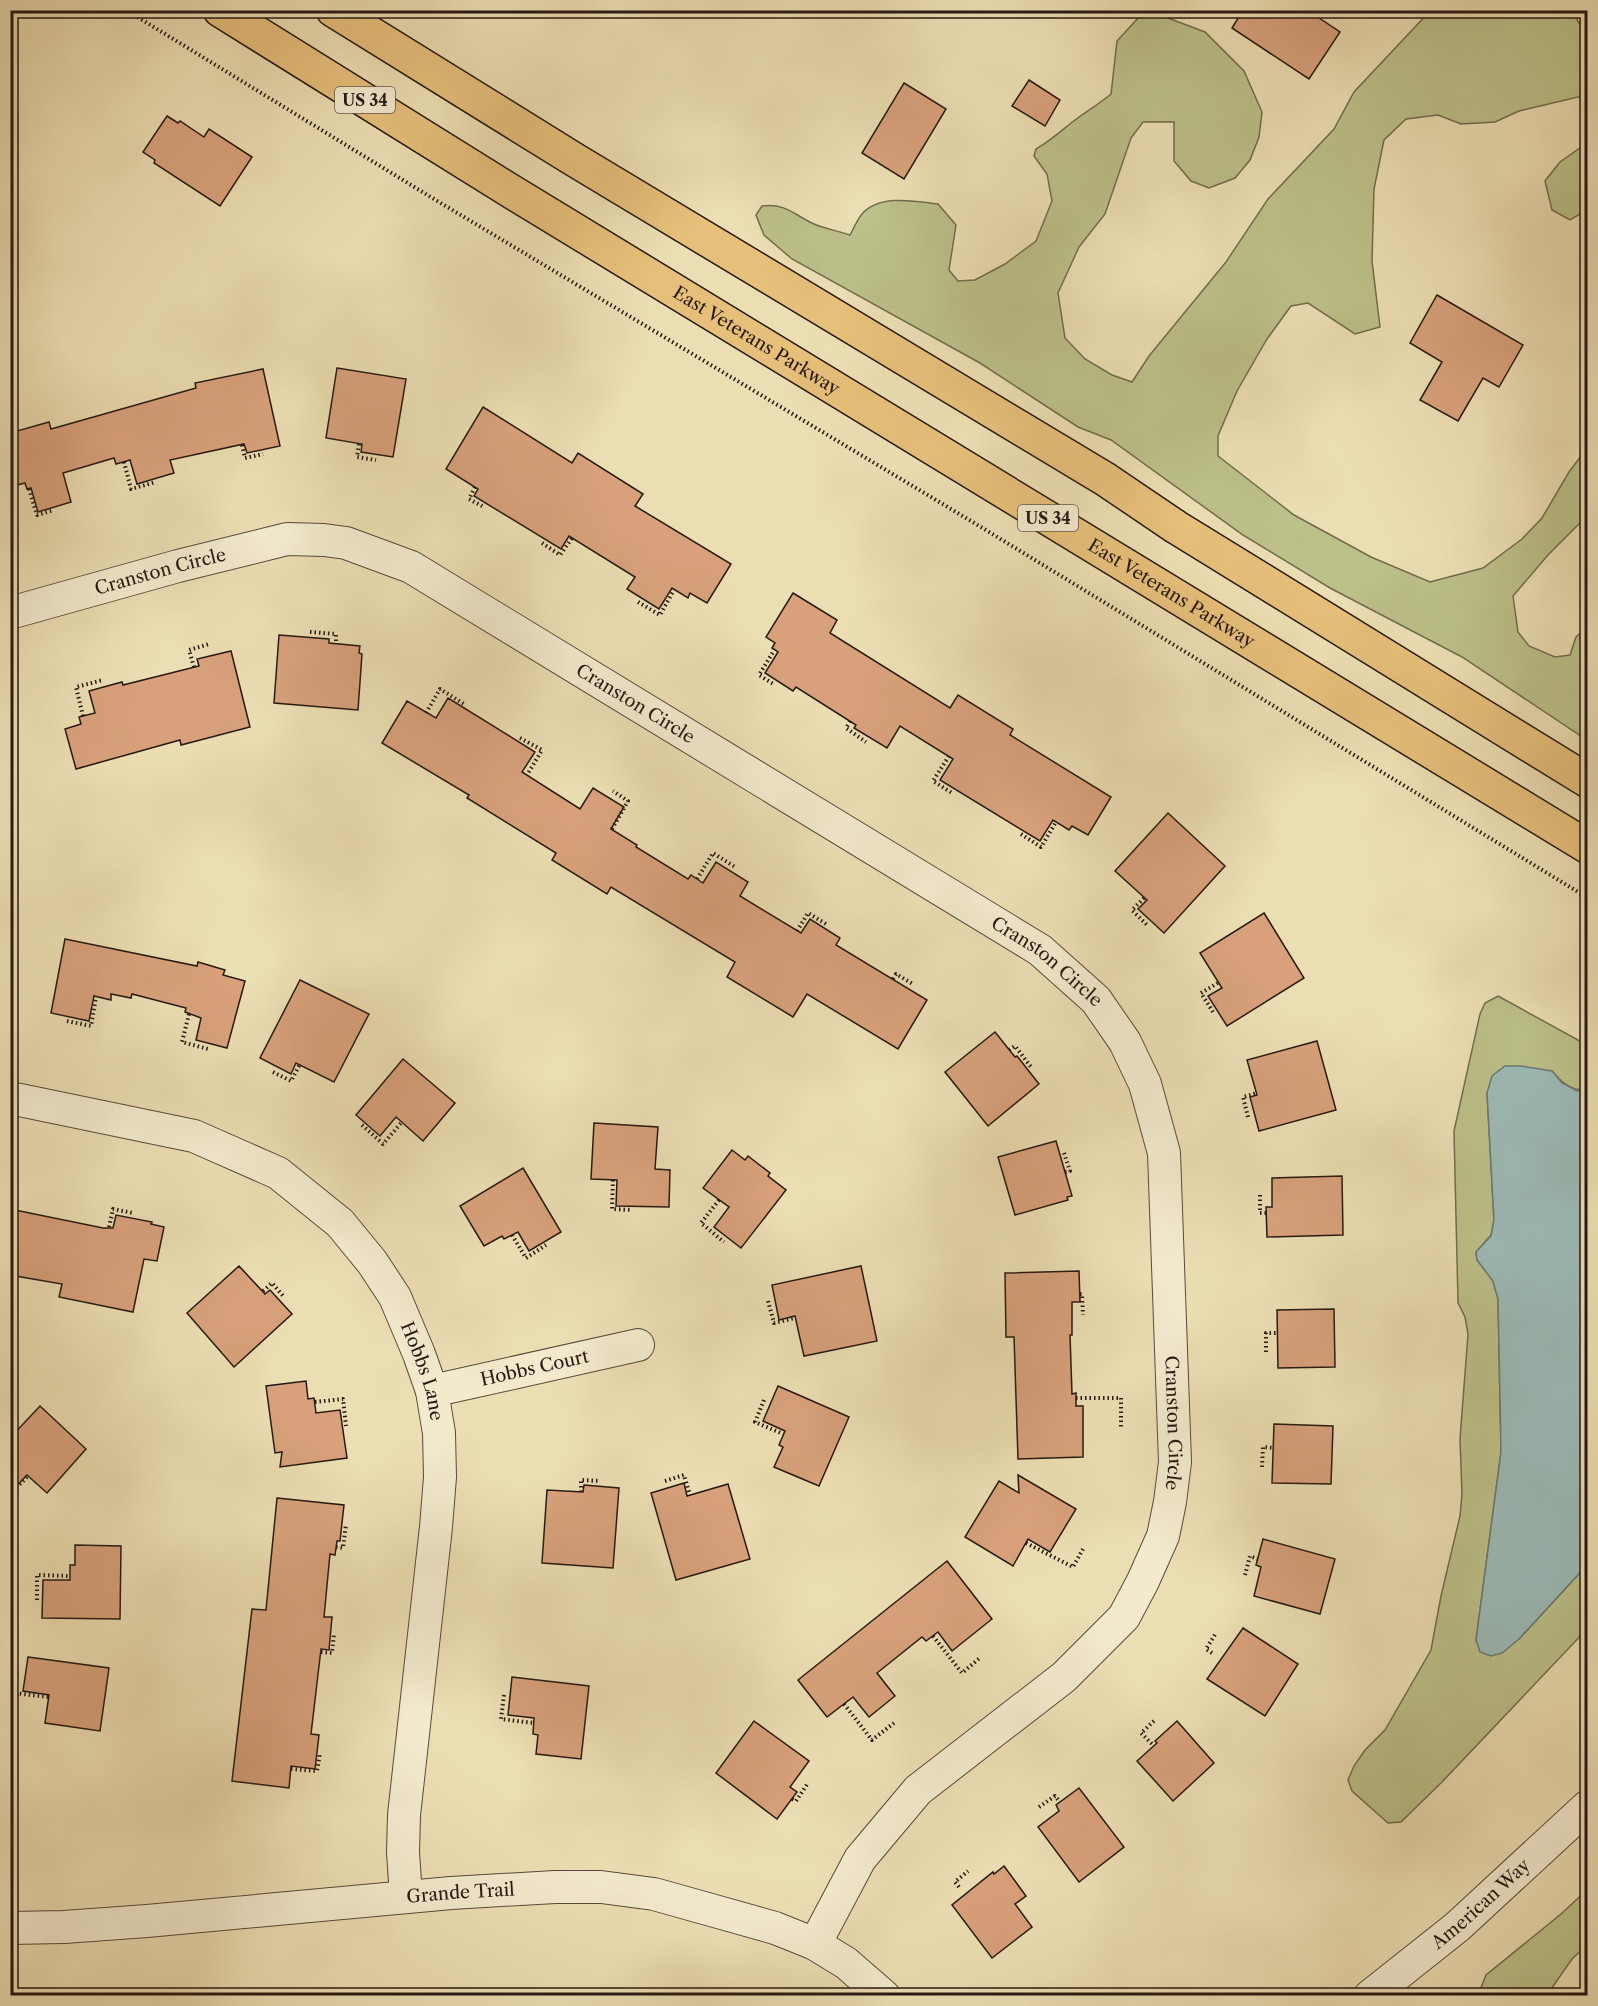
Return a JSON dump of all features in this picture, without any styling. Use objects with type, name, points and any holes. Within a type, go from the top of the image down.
[{"type":"main road","name":"East Veterans Parkway","points":[[220,10],[1587,847]]},
{"type":"main road","points":[[333,10],[575,160],[1105,479],[1176,527],[1587,781]]},
{"type":"street","name":"Cranston Circle","points":[[10,613],[178,566],[287,539],[346,543],[411,567],[1040,950],[1096,1000],[1125,1042],[1145,1084],[1164,1153],[1175,1462],[1163,1536],[1124,1617],[1065,1677],[918,1790],[860,1859],[815,1944]]},
{"type":"street","name":"Hobbs Lane","points":[[10,1098],[194,1136],[278,1173],[340,1222],[372,1262],[395,1297],[420,1354],[432,1391],[439,1433],[440,1477],[404,1815],[403,1852],[406,1897]]},
{"type":"street","name":"Hobbs Court","points":[[432,1391],[638,1345]]},
{"type":"street","name":"American Way","points":[[1370,1995],[1457,1927],[1587,1806]]},
{"type":"street","name":"Grande Trail","points":[[10,1928],[147,1921],[406,1897],[555,1887],[601,1887],[654,1894],[775,1928],[815,1944],[846,1963],[884,1995]]},
{"type":"path","points":[[126,10],[429,196],[966,518],[1587,898]]},
{"type":"path","points":[[359,444],[357,457],[376,460]]},
{"type":"path","points":[[242,445],[245,458],[262,454]]},
{"type":"path","points":[[124,462],[131,489],[156,482]]},
{"type":"path","points":[[475,487],[469,499],[484,507]]},
{"type":"path","points":[[29,489],[37,515],[54,510]]},
{"type":"path","points":[[542,543],[560,555],[572,538]]},
{"type":"path","points":[[638,602],[660,615],[674,590]]},
{"type":"path","points":[[310,632],[336,634],[336,644]]},
{"type":"path","points":[[194,667],[189,650],[209,644]]},
{"type":"path","points":[[775,650],[759,675],[775,685]]},
{"type":"path","points":[[83,716],[76,687],[103,681]]},
{"type":"path","points":[[426,713],[440,689],[464,704]]},
{"type":"path","points":[[850,722],[846,728],[866,742]]},
{"type":"path","points":[[520,738],[542,750],[527,775]]},
{"type":"path","points":[[949,756],[933,781],[952,793]]},
{"type":"path","points":[[612,830],[628,801],[613,792]]},
{"type":"path","points":[[1021,834],[1041,847],[1056,822]]},
{"type":"path","points":[[697,879],[713,853],[735,867]]},
{"type":"path","points":[[1144,898],[1132,910],[1146,925]]},
{"type":"path","points":[[797,931],[808,913],[826,924]]},
{"type":"path","points":[[893,979],[896,974],[913,984]]},
{"type":"path","points":[[1213,1012],[1201,993],[1218,982]]},
{"type":"path","points":[[67,1021],[91,1026],[96,997]]},
{"type":"path","points":[[189,1014],[182,1042],[208,1049]]},
{"type":"path","points":[[1009,1050],[1015,1046],[1031,1067]]},
{"type":"path","points":[[273,1072],[291,1081],[300,1064]]},
{"type":"path","points":[[1248,1117],[1243,1096],[1257,1093]]},
{"type":"path","points":[[362,1125],[383,1144],[402,1122]]},
{"type":"path","points":[[1064,1153],[1070,1171],[1065,1172]]},
{"type":"path","points":[[613,1180],[612,1209],[633,1210]]},
{"type":"path","points":[[1260,1195],[1260,1212],[1266,1213]]},
{"type":"path","points":[[719,1200],[701,1223],[724,1242]]},
{"type":"path","points":[[109,1227],[112,1209],[133,1213]]},
{"type":"path","points":[[512,1235],[526,1258],[546,1245]]},
{"type":"path","points":[[262,1291],[272,1283],[284,1297]]},
{"type":"path","points":[[1080,1294],[1082,1294],[1083,1315]]},
{"type":"path","points":[[768,1301],[774,1323],[795,1318]]},
{"type":"path","points":[[1266,1352],[1266,1333],[1277,1333]]},
{"type":"path","points":[[1076,1398],[1121,1398],[1121,1428]]},
{"type":"path","points":[[315,1402],[343,1399],[346,1426]]},
{"type":"path","points":[[764,1400],[755,1422],[783,1434]]},
{"type":"path","points":[[1262,1467],[1263,1447],[1274,1448]]},
{"type":"path","points":[[665,1481],[684,1475],[690,1495]]},
{"type":"path","points":[[10,1494],[28,1476]]},
{"type":"path","points":[[581,1492],[581,1480],[600,1481]]},
{"type":"path","points":[[336,1547],[343,1548],[346,1524]]},
{"type":"path","points":[[1026,1543],[1073,1567],[1083,1549]]},
{"type":"path","points":[[1245,1575],[1250,1557],[1258,1559]]},
{"type":"path","points":[[37,1600],[37,1575],[70,1576]]},
{"type":"path","points":[[1212,1653],[1206,1649],[1216,1633]]},
{"type":"path","points":[[321,1652],[332,1653],[334,1634]]},
{"type":"path","points":[[933,1636],[962,1674],[981,1657]]},
{"type":"path","points":[[17,1672],[14,1693],[48,1697]]},
{"type":"path","points":[[504,1695],[501,1719],[534,1722]]},
{"type":"path","points":[[844,1704],[872,1740],[894,1723]]},
{"type":"path","points":[[1154,1721],[1141,1733],[1154,1746]]},
{"type":"path","points":[[291,1769],[318,1771],[320,1753]]},
{"type":"path","points":[[792,1799],[796,1801],[808,1784]]},
{"type":"path","points":[[1039,1807],[1055,1796],[1060,1802]]},
{"type":"path","points":[[959,1887],[955,1882],[968,1871]]},
{"type":"green space","points":[[1430,11],[1580,11],[1577,20],[1587,36],[1587,95],[1519,111],[1495,122],[1461,124],[1438,115],[1406,119],[1384,140],[1374,189],[1372,261],[1380,327],[1355,334],[1308,303],[1291,306],[1267,339],[1237,391],[1218,436],[1218,456],[1294,515],[1371,557],[1430,582],[1483,568],[1522,539],[1542,518],[1569,472],[1587,448],[1587,516],[1548,555],[1513,596],[1518,632],[1529,646],[1555,657],[1570,655],[1576,637],[1587,627],[1587,740],[1462,657],[1330,588],[1243,535],[1111,440],[1078,427],[980,363],[792,259],[764,235],[756,215],[762,206],[777,206],[790,210],[818,226],[850,235],[862,214],[878,204],[898,200],[938,204],[956,225],[949,270],[958,281],[975,280],[1005,264],[1036,241],[1052,201],[1047,174],[1034,156],[1036,149],[1111,94],[1117,41],[1139,17],[1160,15],[1205,32],[1244,71],[1262,112],[1259,137],[1250,160],[1235,178],[1209,188],[1191,181],[1174,161],[1174,122],[1143,122],[1131,138],[1105,214],[1079,247],[1058,293],[1065,338],[1085,359],[1112,375],[1132,382],[1149,356],[1226,262],[1268,199],[1334,129],[1354,92]]},
{"type":"green space","points":[[1587,143],[1587,210],[1570,220],[1552,210],[1545,181],[1560,162]]},
{"type":"green space","points":[[1498,996],[1587,1045],[1588,1090],[1567,1085],[1552,1071],[1487,1093],[1494,1220],[1491,1235],[1476,1252],[1477,1260],[1493,1281],[1498,1299],[1501,1452],[1476,1640],[1519,1639],[1587,1565],[1587,1629],[1401,1822],[1388,1823],[1352,1791],[1348,1780],[1365,1750],[1385,1730],[1431,1650],[1460,1516],[1462,1494],[1460,1439],[1468,1334],[1465,1317],[1458,1303],[1454,1131],[1480,1014],[1485,1003]]},
{"type":"green space","points":[[1587,1890],[1587,1945],[1572,1959],[1547,1995],[1478,1995],[1486,1975]]},
{"type":"water","points":[[1505,1066],[1552,1071],[1562,1083],[1577,1091],[1587,1090],[1588,1564],[1519,1639],[1502,1653],[1491,1656],[1480,1652],[1476,1640],[1501,1452],[1498,1299],[1493,1281],[1477,1260],[1476,1252],[1491,1236],[1494,1220],[1487,1093],[1492,1076]]},
{"type":"building","points":[[1243,10],[1307,10],[1340,32],[1309,79],[1232,28]]},
{"type":"building","points":[[1029,80],[1060,100],[1045,126],[1012,106]]},
{"type":"building","points":[[904,83],[946,109],[904,179],[862,153]]},
{"type":"building","points":[[167,116],[178,123],[180,121],[204,137],[209,129],[252,157],[220,206],[154,163],[155,160],[143,152]]},
{"type":"building","points":[[1437,295],[1523,345],[1499,387],[1483,378],[1458,421],[1420,400],[1442,362],[1410,343]]},
{"type":"building","points":[[337,368],[406,379],[393,457],[361,452],[362,444],[326,438]]},
{"type":"building","points":[[263,369],[280,446],[247,453],[244,444],[170,460],[174,473],[137,484],[130,460],[116,464],[114,458],[63,473],[71,502],[38,512],[31,488],[27,489],[25,483],[10,487],[10,433],[49,422],[51,429],[196,388],[195,383]]},
{"type":"building","points":[[483,407],[572,463],[578,453],[643,494],[635,506],[731,564],[707,603],[690,593],[688,598],[672,588],[659,609],[627,589],[635,577],[569,536],[561,549],[474,496],[478,489],[446,469]]},
{"type":"building","points":[[793,593],[837,620],[830,633],[950,708],[958,695],[1013,729],[1010,735],[1111,797],[1088,835],[1072,826],[1069,830],[1053,820],[1040,841],[940,780],[953,759],[900,726],[887,748],[854,728],[856,725],[796,687],[793,691],[765,673],[778,652],[772,648],[775,643],[766,637]]},
{"type":"building","points":[[279,635],[329,639],[329,643],[360,646],[359,653],[362,654],[358,710],[274,703]]},
{"type":"building","points":[[231,651],[250,727],[181,745],[180,740],[76,769],[65,729],[81,724],[79,717],[95,713],[89,691],[199,666],[197,659]]},
{"type":"building","points":[[448,698],[535,752],[522,772],[580,809],[593,788],[624,807],[611,829],[637,845],[636,847],[688,879],[691,875],[703,883],[716,862],[748,882],[740,896],[801,933],[810,919],[840,938],[836,945],[927,1000],[898,1049],[807,994],[793,1017],[727,977],[735,962],[611,887],[607,894],[552,860],[556,853],[467,798],[469,795],[382,743],[407,701],[436,718]]},
{"type":"building","points":[[1168,813],[1225,866],[1164,933],[1138,909],[1147,900],[1115,871]]},
{"type":"building","points":[[1264,913],[1304,978],[1227,1026],[1208,996],[1222,988],[1200,953]]},
{"type":"building","points":[[65,939],[197,966],[198,962],[225,970],[223,975],[245,981],[227,1048],[196,1040],[201,1018],[185,1012],[186,1008],[132,994],[131,998],[111,994],[111,1000],[94,996],[89,1021],[51,1013]]},
{"type":"building","points":[[300,980],[369,1014],[334,1082],[296,1063],[291,1074],[260,1058]]},
{"type":"building","points":[[995,1032],[1039,1084],[988,1126],[945,1072]]},
{"type":"building","points":[[1317,1041],[1336,1110],[1259,1131],[1250,1097],[1257,1095],[1247,1060]]},
{"type":"building","points":[[403,1059],[455,1103],[423,1141],[396,1117],[380,1136],[356,1115]]},
{"type":"building","points":[[594,1123],[658,1127],[655,1169],[670,1170],[669,1207],[616,1206],[617,1180],[591,1179]]},
{"type":"building","points":[[1056,1141],[1072,1196],[1067,1197],[1068,1200],[1015,1215],[998,1157]]},
{"type":"building","points":[[732,1150],[745,1160],[748,1156],[770,1173],[768,1176],[786,1190],[741,1248],[714,1227],[729,1207],[703,1188]]},
{"type":"building","points":[[523,1168],[561,1232],[529,1251],[518,1232],[504,1239],[502,1236],[484,1246],[460,1206]]},
{"type":"building","points":[[1342,1176],[1343,1235],[1267,1237],[1266,1207],[1272,1207],[1272,1178]]},
{"type":"building","points":[[10,1209],[103,1228],[113,1228],[116,1215],[152,1222],[151,1224],[164,1227],[157,1261],[144,1259],[133,1312],[59,1297],[62,1284],[10,1275]]},
{"type":"building","points":[[239,1266],[265,1294],[270,1290],[292,1314],[234,1367],[187,1313]]},
{"type":"building","points":[[861,1266],[877,1341],[804,1356],[795,1316],[779,1320],[772,1285]]},
{"type":"building","points":[[1079,1271],[1080,1302],[1072,1302],[1072,1335],[1070,1335],[1072,1394],[1076,1393],[1076,1406],[1083,1406],[1083,1457],[1018,1459],[1014,1337],[1006,1337],[1005,1273]]},
{"type":"building","points":[[1334,1309],[1335,1367],[1278,1368],[1277,1310]]},
{"type":"building","points":[[306,1381],[308,1399],[314,1398],[316,1413],[340,1410],[347,1458],[280,1467],[282,1452],[275,1453],[266,1386]]},
{"type":"building","points":[[778,1386],[849,1417],[819,1486],[774,1467],[783,1447],[779,1445],[785,1431],[763,1421]]},
{"type":"building","points":[[40,1406],[86,1449],[47,1493],[27,1475],[10,1493],[10,1438]]},
{"type":"building","points":[[1274,1424],[1333,1426],[1331,1484],[1272,1483]]},
{"type":"building","points":[[1018,1475],[1076,1509],[1050,1552],[1028,1539],[1013,1566],[965,1537],[999,1481],[1019,1493]]},
{"type":"building","points":[[684,1483],[687,1496],[728,1484],[750,1559],[676,1580],[651,1493]]},
{"type":"building","points":[[584,1485],[619,1488],[613,1568],[542,1563],[547,1490],[583,1492]]},
{"type":"building","points":[[277,1498],[344,1505],[340,1541],[337,1541],[335,1555],[330,1554],[324,1617],[332,1617],[329,1650],[321,1649],[311,1734],[319,1735],[315,1769],[291,1766],[289,1788],[232,1781],[252,1609],[266,1610]]},
{"type":"building","points":[[1263,1539],[1335,1559],[1320,1614],[1254,1596],[1261,1567],[1256,1565]]},
{"type":"building","points":[[75,1545],[121,1546],[120,1619],[42,1618],[43,1580],[70,1580],[70,1565],[75,1565]]},
{"type":"building","points":[[947,1561],[992,1619],[952,1651],[938,1632],[926,1641],[922,1637],[877,1673],[895,1696],[869,1717],[853,1697],[827,1717],[798,1680]]},
{"type":"building","points":[[1243,1628],[1298,1664],[1265,1716],[1207,1679]]},
{"type":"building","points":[[28,1657],[109,1668],[100,1731],[45,1723],[49,1695],[23,1691]]},
{"type":"building","points":[[512,1677],[589,1686],[581,1759],[536,1754],[538,1735],[533,1734],[534,1718],[508,1715]]},
{"type":"building","points":[[754,1721],[809,1761],[790,1787],[797,1792],[777,1819],[716,1773]]},
{"type":"building","points":[[1177,1721],[1214,1763],[1173,1801],[1137,1761]]},
{"type":"building","points":[[1079,1788],[1124,1847],[1079,1882],[1038,1827],[1059,1811],[1056,1805]]},
{"type":"building","points":[[1004,1866],[1026,1896],[1015,1904],[1032,1927],[992,1958],[952,1905],[993,1872],[994,1874]]}]
